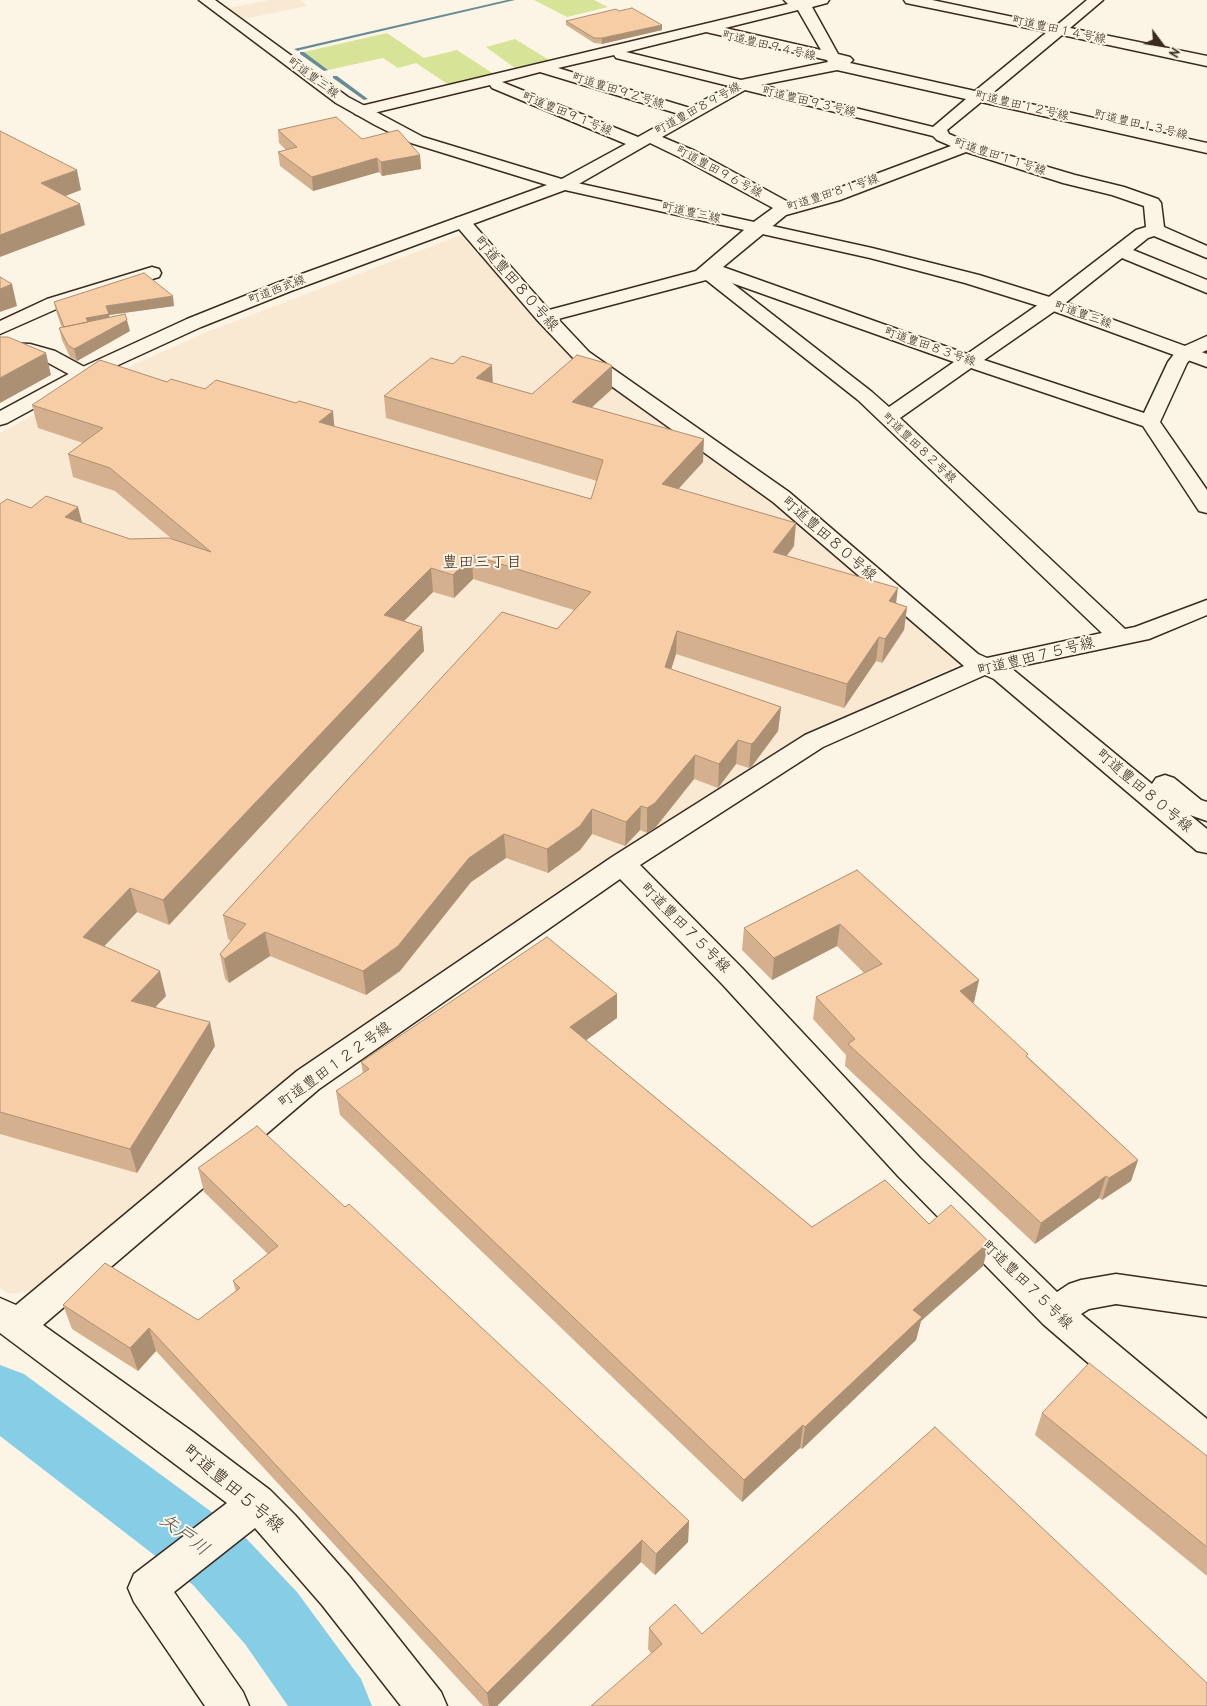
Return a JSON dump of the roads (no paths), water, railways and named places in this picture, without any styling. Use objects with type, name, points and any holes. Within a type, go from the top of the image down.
[{"type":"street","name":"町道豊三線","points":[[206,0],[342,100],[417,140],[564,185],[916,264],[1052,304],[1207,361]]},
{"type":"street","points":[[361,111],[704,30],[798,4],[822,0]]},
{"type":"street","name":"町道豊田１４号線","points":[[911,0],[1207,61]]},
{"type":"street","points":[[1071,2],[1092,3]]},
{"type":"street","name":"町道豊田１１号線","points":[[1092,3],[939,130],[939,133],[943,137],[965,147],[1042,171],[1118,191],[1152,203],[1155,230]]},
{"type":"street","points":[[798,4],[835,61]]},
{"type":"street","name":"町道豊田９４号線","points":[[704,30],[835,61]]},
{"type":"street","name":"町道豊田９３号線","points":[[620,55],[939,133]]},
{"type":"street","name":"町道豊田８９号線","points":[[564,185],[741,86],[835,61]]},
{"type":"street","name":"町道豊田１２号線","points":[[835,61],[984,93],[1207,148]]},
{"type":"street","name":"町道豊田９２号線","points":[[543,68],[691,113]]},
{"type":"street","name":"町道豊田９１号線","points":[[497,86],[643,140]]},
{"type":"street","name":"町道豊田１３号線","points":[[984,93],[1207,140]]},
{"type":"street","name":"町道豊田９６号線","points":[[643,140],[689,155],[788,210]]},
{"type":"street","name":"町道豊田８１号線","points":[[545,317],[709,271],[757,228],[780,211],[834,196],[965,147]]},
{"type":"street","name":"町道西武線","points":[[0,418],[83,374],[194,323],[284,287],[564,185]]},
{"type":"street","name":"町道豊田８０号線","points":[[462,222],[545,317],[582,356],[781,497],[970,659],[998,663],[1192,806],[1202,828]]},
{"type":"street","points":[[885,415],[892,414],[1052,304],[1142,234],[1155,230],[1207,253]]},
{"type":"street","points":[[1120,251],[1151,262],[1207,287]]},
{"type":"street","name":"町道豊田８３号線","points":[[709,271],[1150,422]]},
{"type":"street","name":"町道豊田８２号線","points":[[709,271],[865,396],[1120,637]]},
{"type":"street","points":[[0,328],[54,303],[152,273]]},
{"type":"street","points":[[1207,342],[1186,352],[1178,362],[1150,422],[1207,506]]},
{"type":"street","points":[[0,349],[30,350],[48,355],[83,374]]},
{"type":"street","name":"町道豊田７５号線","points":[[1207,607],[1140,634],[998,663],[814,741],[622,864],[734,977],[909,1167],[1055,1313],[1207,1442]]},
{"type":"street","name":"町道豊田１２２号線","points":[[9,1319],[308,1080],[622,864]]},
{"type":"street","points":[[1055,1313],[1081,1296],[1116,1289],[1207,1302]]},
{"type":"street","name":"町道豊田５号線","points":[[9,1319],[180,1444],[257,1503],[282,1528],[330,1584],[427,1706]]},
{"type":"street","points":[[229,1706],[148,1588],[257,1503]]},
{"type":"waterway","points":[[298,50],[296,49],[513,0]]},
{"type":"waterway","points":[[302,53],[326,70]]},
{"type":"waterway","points":[[335,77],[366,99]]},
{"type":"waterway","name":"矢戸川","points":[[0,1396],[218,1560],[271,1618],[334,1706]]},
{"type":"district","name":"豊田三丁目","points":[[482,563]]}]
